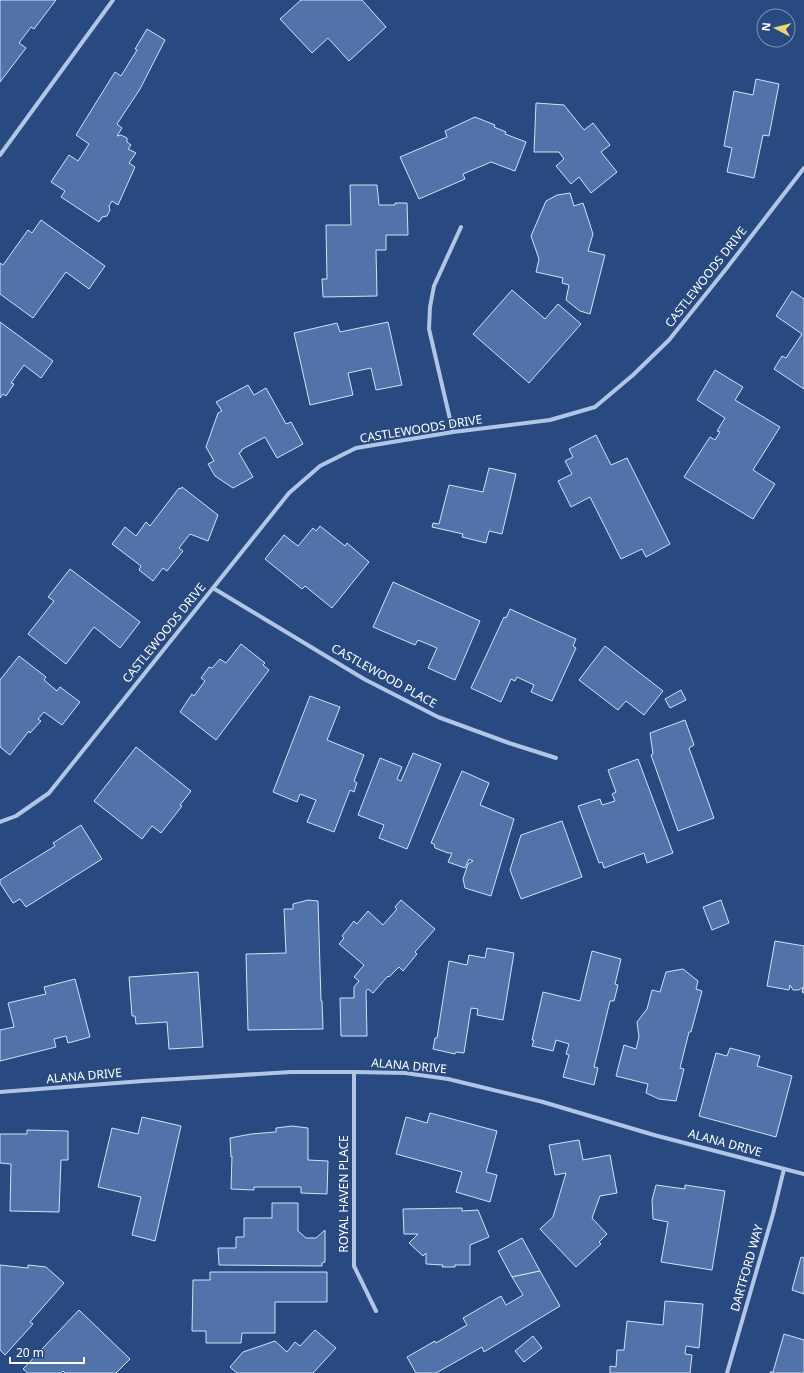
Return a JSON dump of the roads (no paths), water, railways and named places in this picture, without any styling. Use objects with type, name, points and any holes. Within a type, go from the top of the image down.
[{"type":"street","points":[[0,155],[113,0]]},
{"type":"street","name":"CASTLEWOODS DRIVE","points":[[0,822],[16,816],[48,793],[289,493],[320,466],[356,448],[453,432],[550,420],[595,407],[633,375],[669,340],[804,168]]},
{"type":"street","points":[[453,432],[429,329],[430,307],[434,286],[462,227]]},
{"type":"street","name":"CASTLEWOOD PLACE","points":[[213,588],[364,679],[438,718],[556,758]]},
{"type":"street","name":"ALANA DRIVE","points":[[0,1092],[291,1072],[405,1074],[448,1079],[543,1102],[654,1134],[804,1174]]},
{"type":"street","name":"ROYAL HAVEN PLACE","points":[[354,1072],[354,1266],[376,1311]]},
{"type":"street","name":"DARTFORD WAY","points":[[727,1373],[773,1214],[784,1169]]}]
